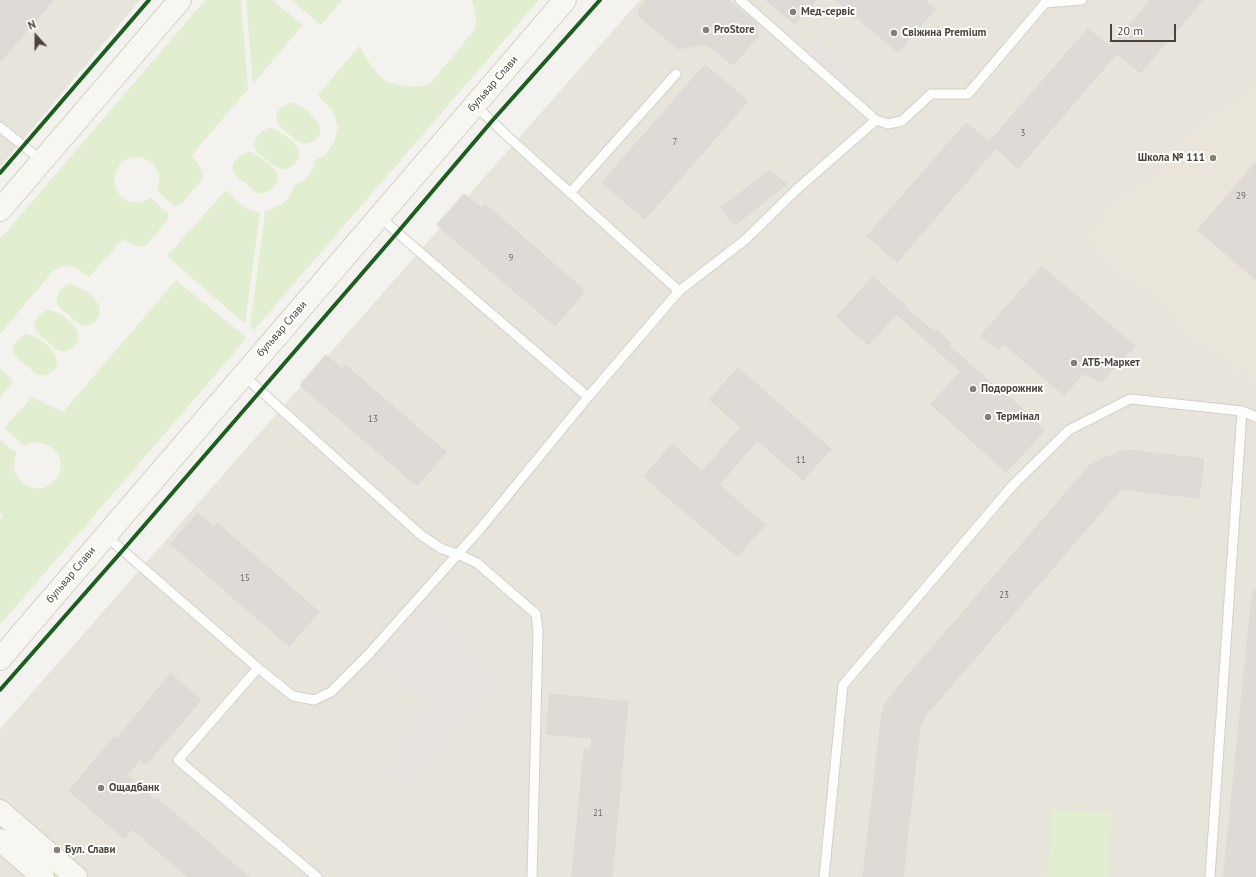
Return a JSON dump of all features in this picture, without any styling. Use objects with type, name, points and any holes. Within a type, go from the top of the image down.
[{"type":"main road","points":[[0,210],[180,0]]},
{"type":"main road","name":"бульвар Слави","points":[[0,659],[565,0]]},
{"type":"main road","points":[[0,811],[76,877]]},
{"type":"main road","points":[[0,840],[43,877]]},
{"type":"lane","points":[[740,0],[876,120],[888,124],[902,121],[931,94],[968,94],[1045,3],[1082,0]]},
{"type":"lane","points":[[570,193],[676,74]]},
{"type":"lane","points":[[475,105],[679,291]]},
{"type":"lane","points":[[105,535],[258,668],[293,696],[314,700],[331,692],[368,655],[481,528],[588,397],[679,291],[744,240],[796,190],[876,120]]},
{"type":"lane","points":[[0,127],[42,161]]},
{"type":"lane","points":[[379,216],[588,397]]},
{"type":"lane","points":[[243,375],[421,535],[442,549],[458,554],[477,563],[536,614],[538,632],[532,877]]},
{"type":"lane","points":[[824,877],[843,685],[1012,486],[1069,430],[1130,399],[1242,411],[1256,417]]},
{"type":"lane","points":[[1210,877],[1242,411]]},
{"type":"lane","points":[[258,668],[178,760],[317,877]]},
{"type":"shaded area","points":[[0,0],[140,0],[0,167]]},
{"type":"shaded area","points":[[640,0],[1256,0],[1256,877],[0,877],[0,729]]},
{"type":"shaded area","points":[[815,39],[860,79],[847,94],[802,55]]},
{"type":"shaded area","name":"Школа № 111","points":[[1256,80],[1256,380],[1225,363],[1083,236]]},
{"type":"shaded area","points":[[429,600],[499,682],[407,795],[378,771],[427,703],[373,660]]},
{"type":"green space","points":[[205,0],[241,0],[248,89],[192,155],[203,172],[202,180],[181,204],[174,206],[157,191],[159,174],[152,163],[138,157],[127,159],[119,166],[115,175],[119,194],[127,200],[137,202],[151,198],[168,213],[168,219],[147,245],[138,246],[123,239],[89,277],[68,266],[63,266],[53,271],[0,334],[0,239]]},
{"type":"green space","points":[[246,0],[272,0],[303,25],[253,84]]},
{"type":"green space","points":[[291,0],[342,0],[321,25]]},
{"type":"green space","points":[[472,0],[539,0],[254,330],[250,327],[265,212],[284,203],[295,185],[309,175],[315,160],[325,155],[334,142],[338,128],[333,112],[318,95],[359,46],[379,76],[388,82],[411,87],[430,84],[475,29],[476,14]]},
{"type":"green space","points":[[289,103],[295,104],[309,113],[319,125],[321,132],[318,137],[310,143],[305,144],[297,141],[278,124],[276,117],[278,111]]},
{"type":"green space","points":[[272,128],[292,141],[299,150],[297,162],[286,169],[277,167],[269,162],[257,151],[255,147],[254,143],[257,136],[264,130]]},
{"type":"green space","points":[[250,152],[264,160],[275,170],[277,174],[275,186],[264,193],[258,193],[255,191],[239,178],[234,171],[234,163],[238,157],[242,154]]},
{"type":"green space","points":[[226,190],[245,208],[260,212],[245,324],[167,256]]},
{"type":"green space","points":[[176,280],[247,338],[0,625],[0,519],[3,516],[0,512],[0,440],[17,453],[14,462],[15,470],[18,477],[31,487],[38,488],[46,486],[54,481],[59,473],[61,465],[56,451],[49,446],[42,443],[33,443],[24,446],[4,428],[32,397],[63,412]]},
{"type":"green space","points":[[69,284],[86,291],[96,301],[100,312],[94,323],[86,326],[76,322],[57,303],[58,293]]},
{"type":"green space","points":[[47,310],[60,314],[73,324],[77,330],[79,337],[77,343],[70,350],[57,350],[37,332],[35,322],[41,314]]},
{"type":"green space","points":[[25,334],[39,339],[52,350],[58,363],[55,369],[48,374],[38,375],[13,353],[13,346],[19,338]]},
{"type":"green space","points":[[0,367],[13,381],[0,398]]},
{"type":"green space","points":[[1052,810],[1112,813],[1108,877],[1047,877]]},
{"type":"building","points":[[0,0],[54,0],[0,62]]},
{"type":"building","name":"ProStore","points":[[646,0],[728,0],[756,23],[758,36],[733,65],[706,44],[678,49],[639,16],[639,9]]},
{"type":"building","name":"Мед-сервіс","points":[[766,0],[816,0],[795,24]]},
{"type":"building","points":[[836,0],[925,0],[935,9],[898,52]]},
{"type":"building","points":[[1151,0],[1203,0],[1140,73],[1117,53],[1018,168],[996,148],[897,262],[867,236],[966,123],[989,142],[1088,29],[1110,47]]},
{"type":"building","points":[[705,65],[748,101],[645,219],[602,183]]},
{"type":"building","points":[[1256,162],[1256,280],[1198,230]]},
{"type":"building","points":[[770,171],[787,184],[735,225],[721,208]]},
{"type":"building","points":[[464,194],[481,208],[485,204],[585,291],[555,326],[437,225]]},
{"type":"building","points":[[1042,267],[1135,346],[1101,382],[1084,373],[1064,395],[1004,344],[998,350],[981,336]]},
{"type":"building","points":[[873,277],[905,305],[868,345],[837,317]]},
{"type":"building","points":[[905,308],[934,332],[936,330],[951,343],[949,346],[998,389],[990,398],[898,315]]},
{"type":"building","points":[[326,355],[342,369],[345,365],[446,452],[417,486],[300,385]]},
{"type":"building","points":[[738,368],[831,449],[803,480],[757,440],[719,485],[765,525],[737,556],[644,477],[672,444],[702,472],[741,427],[710,400]]},
{"type":"building","name":"Термінал","points":[[961,372],[990,398],[999,388],[1045,430],[1006,472],[931,404]]},
{"type":"building","points":[[1125,450],[1204,459],[1199,498],[1121,489],[925,716],[920,725],[903,877],[863,877],[884,706],[894,692],[1091,464]]},
{"type":"building","points":[[198,513],[214,527],[217,523],[319,612],[289,646],[171,544]]},
{"type":"building","points":[[1253,590],[1256,590],[1256,877],[1224,877]]},
{"type":"building","points":[[171,674],[201,700],[146,764],[140,759],[127,775],[156,801],[158,799],[249,877],[188,877],[132,829],[124,838],[69,791],[114,737],[116,739]]},
{"type":"building","points":[[550,694],[628,702],[612,877],[572,877],[584,749],[591,750],[592,738],[547,734]]},
{"type":"cycle path","points":[[0,173],[149,0]]},
{"type":"cycle path","points":[[0,690],[123,550],[492,121],[600,0]]},
{"type":"place","name":"Мед-сервіс","points":[[793,12]]},
{"type":"place","name":"ProStore","points":[[706,30]]},
{"type":"place","name":"Свіжина Premium","points":[[894,33]]},
{"type":"place","name":"Школа № 111","points":[[1213,158]]},
{"type":"place","name":"АТБ-Маркет","points":[[1074,363]]},
{"type":"place","name":"Подорожник","points":[[973,389]]},
{"type":"place","name":"Термінал","points":[[988,417]]},
{"type":"place","name":"Ощадбанк","points":[[101,788]]},
{"type":"place","name":"Бул. Слави","points":[[57,850]]}]
